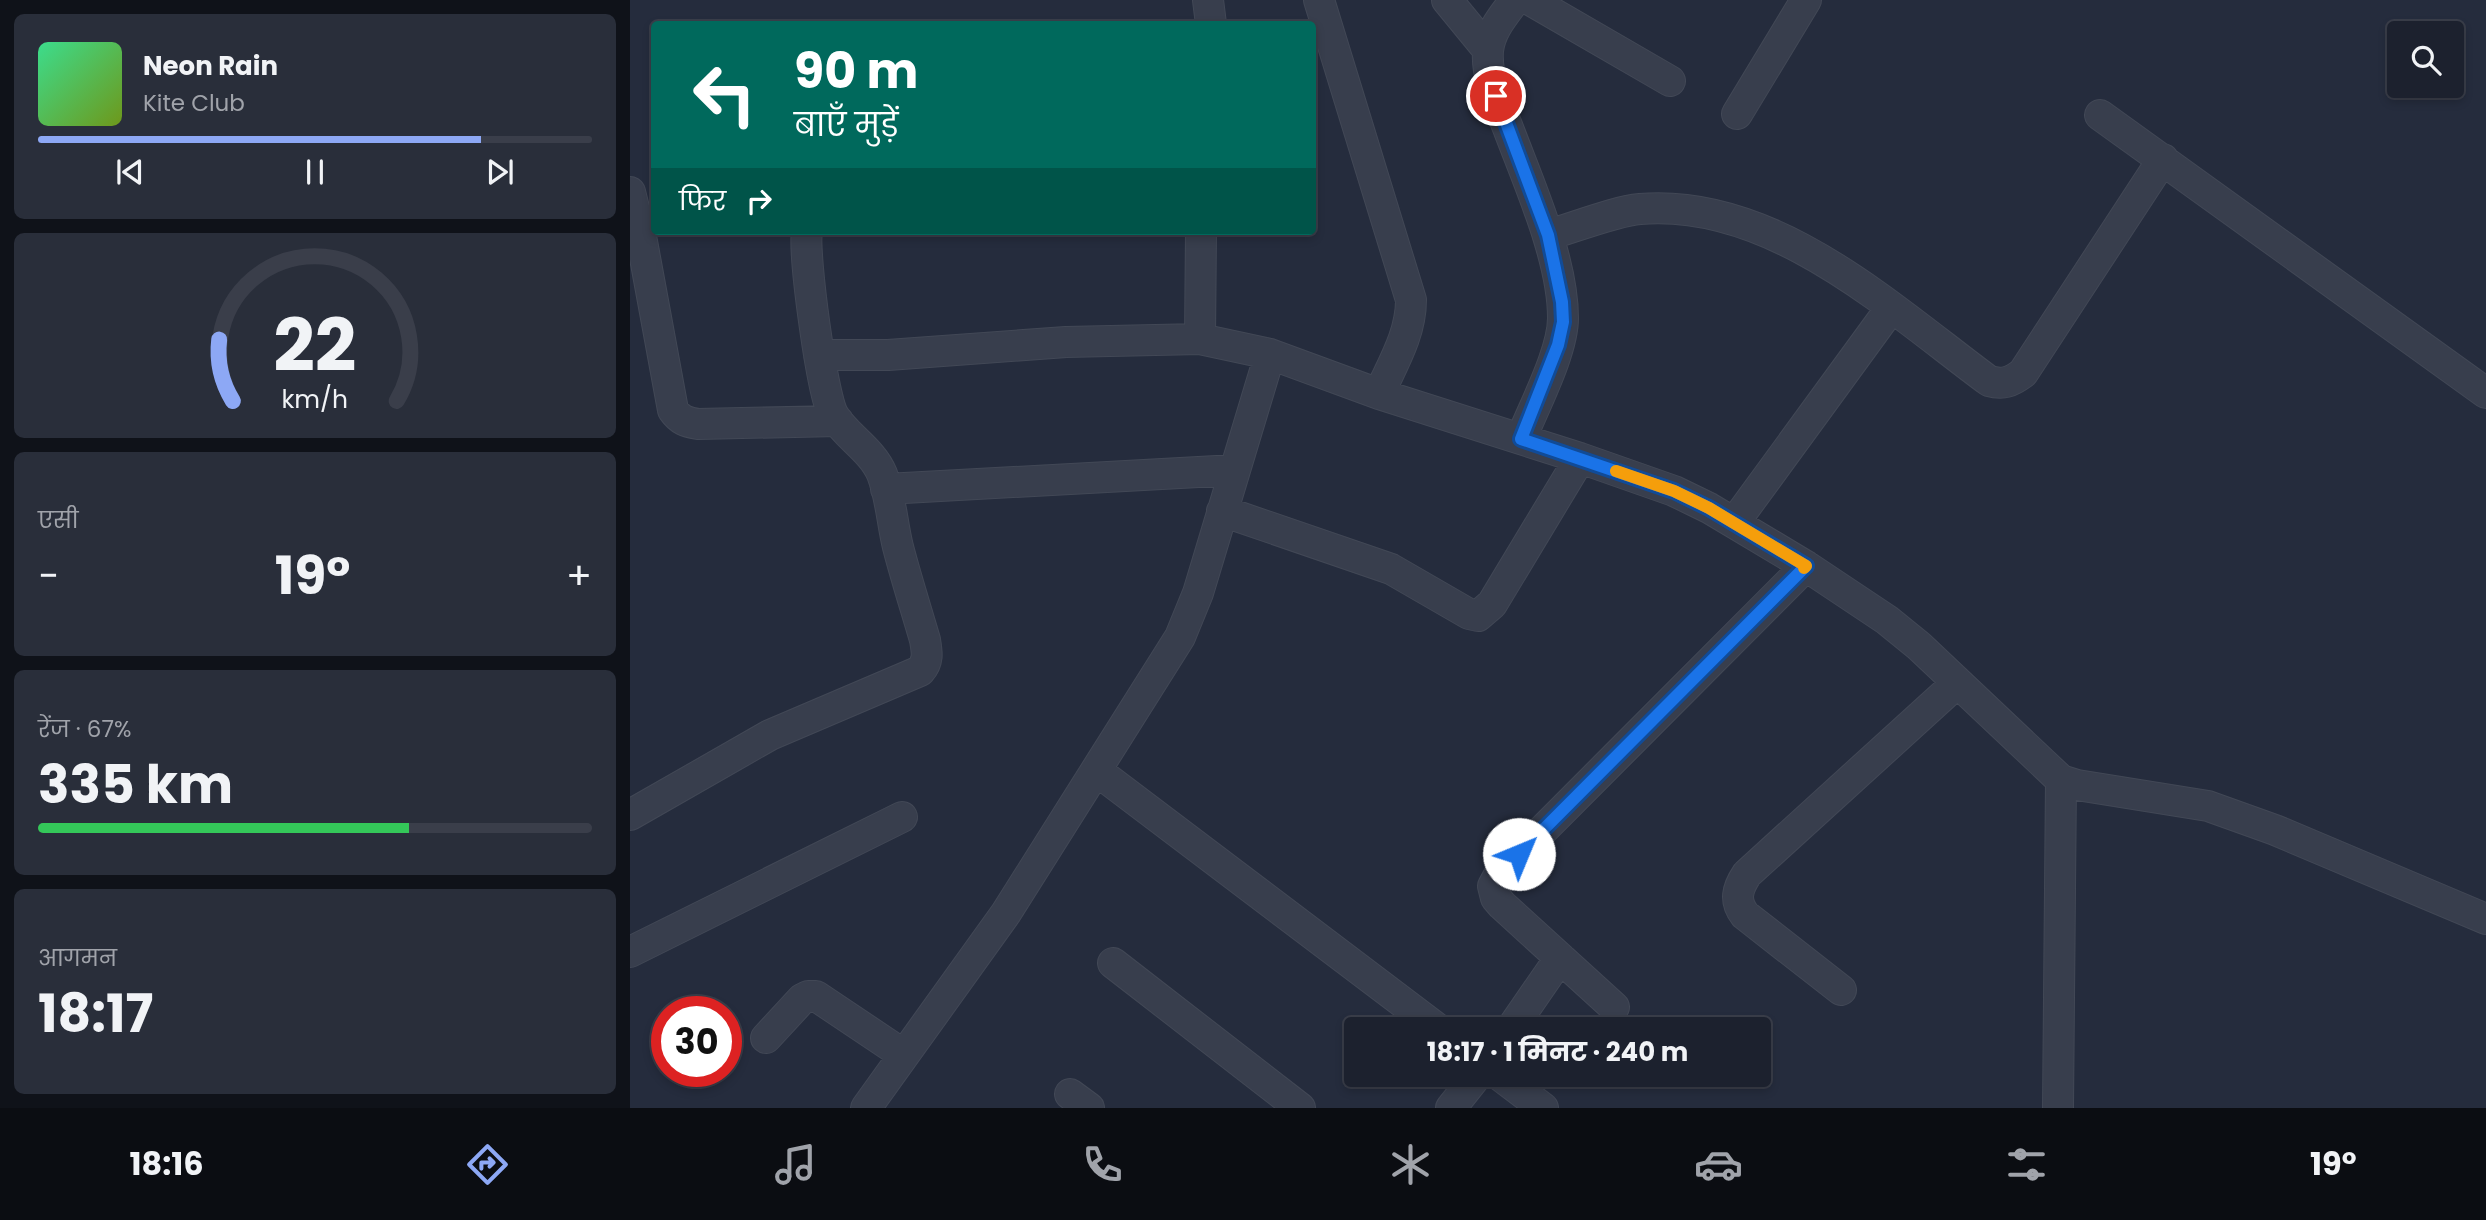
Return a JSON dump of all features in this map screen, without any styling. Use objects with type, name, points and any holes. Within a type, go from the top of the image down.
[{"type":"street","points":[[1208,0],[1211,21]]},
{"type":"street","points":[[1320,0],[1411,300],[1411,319],[1407,334],[1380,394]]},
{"type":"street","points":[[1447,0],[1488,50]]},
{"type":"street","points":[[1515,0],[1497,24],[1488,50],[1488,66],[1496,96],[1548,235],[1562,302],[1563,322],[1558,345],[1521,439]]},
{"type":"street","points":[[1530,0],[1671,81]]},
{"type":"street","points":[[1737,114],[1805,0]]},
{"type":"street","points":[[2100,114],[2486,393]]},
{"type":"street","points":[[1548,235],[1636,209],[1686,209],[1714,214],[1791,244],[1867,289],[1989,381],[2001,384],[2012,381],[2022,373],[2163,159]]},
{"type":"street","points":[[630,191],[636,237],[673,410],[679,418],[698,424],[838,421]]},
{"type":"street","points":[[630,815],[770,735],[920,671],[925,666],[928,655],[925,640],[898,547],[886,489],[875,461],[838,421],[829,402],[819,355],[806,249],[807,235]]},
{"type":"street","points":[[1200,339],[1201,235]]},
{"type":"street","points":[[1734,523],[1891,307]]},
{"type":"street","points":[[819,355],[888,355],[1066,342],[1200,339],[1270,354],[1380,394],[1580,458],[1674,491],[1806,566],[1886,620],[1919,646],[2060,780],[2208,806],[2275,830],[2486,919]]},
{"type":"street","points":[[866,1108],[1006,914],[1180,637],[1198,593],[1270,354]]},
{"type":"street","points":[[1222,511],[1377,563],[1469,614],[1478,616],[1492,604],[1580,458]]},
{"type":"street","points":[[886,489],[1235,470]]},
{"type":"street","points":[[1614,1007],[1496,898],[1493,886],[1500,873],[1806,566]]},
{"type":"street","points":[[1841,990],[1745,915],[1737,897],[1740,884],[1747,874],[1957,682]]},
{"type":"street","points":[[1097,771],[1422,1017]]},
{"type":"street","points":[[2058,1108],[2060,780]]},
{"type":"street","points":[[630,952],[902,817]]},
{"type":"street","points":[[1519,1017],[1560,958]]},
{"type":"street","points":[[1113,963],[1300,1108]]},
{"type":"street","points":[[766,1038],[802,999],[816,996],[904,1055]]},
{"type":"street","points":[[1451,1108],[1468,1087]]},
{"type":"street","points":[[1515,1087],[1543,1108]]},
{"type":"slow traffic","points":[[1616,471],[1674,491],[1709,508],[1806,566],[1804,568]]},
{"type":"route","points":[[1496,96],[1548,235],[1562,302],[1563,322],[1558,345],[1521,439],[1674,491],[1709,508],[1806,566],[1519,854]]}]
